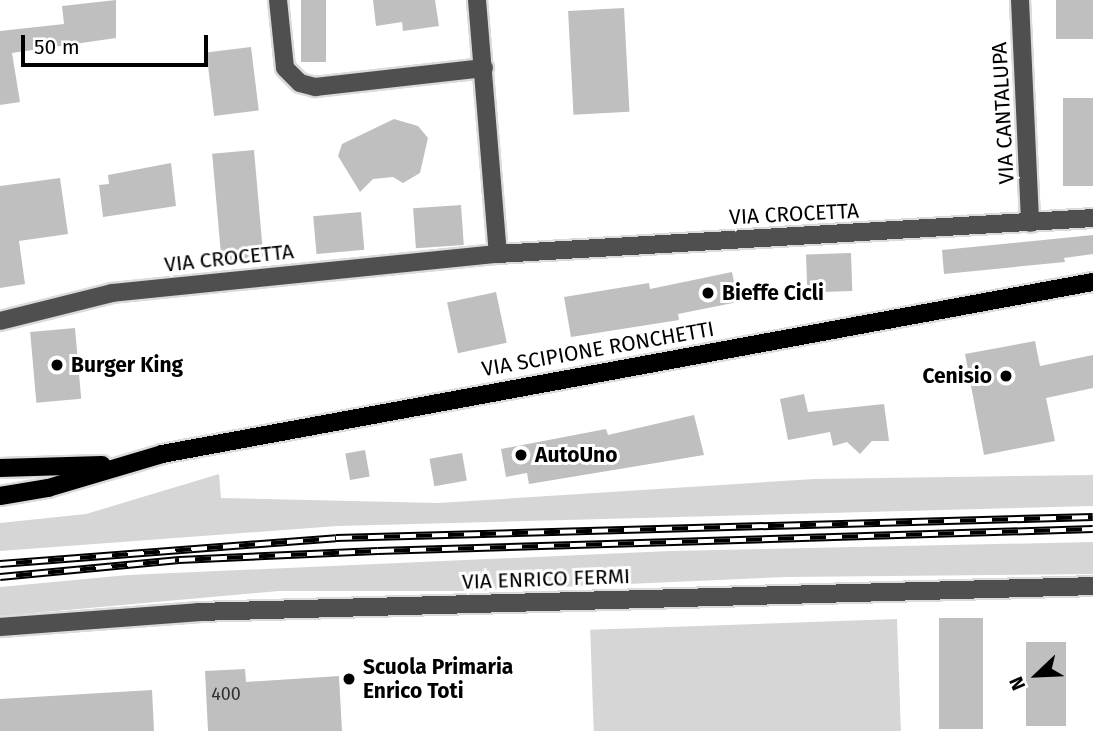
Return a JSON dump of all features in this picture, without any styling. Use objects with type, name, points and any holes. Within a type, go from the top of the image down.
[{"type":"main road","name":"VIA SCIPIONE RONCHETTI","points":[[0,468],[112,465],[1093,282]]},
{"type":"main road","name":"VIA SCIPIONE RONCHETTI","points":[[0,496],[48,488],[112,465]]},
{"type":"street","points":[[278,0],[285,68],[300,83],[315,87],[484,68]]},
{"type":"street","points":[[477,0],[498,254]]},
{"type":"street","name":"VIA CANTALUPA","points":[[1020,0],[1030,223]]},
{"type":"street","name":"VIA CROCETTA","points":[[3,321],[112,293],[498,254],[1093,218]]},
{"type":"street","name":"VIA ENRICO FERMI","points":[[0,627],[198,612],[1093,586]]},
{"type":"shaded area","points":[[219,474],[221,498],[438,503],[814,479],[1093,475],[1093,506],[337,526],[0,551],[0,523],[86,514]]},
{"type":"shaded area","points":[[1093,542],[1093,574],[786,577],[471,591],[279,591],[0,616],[0,587],[128,575],[670,551]]},
{"type":"shaded area","points":[[897,619],[901,731],[594,731],[590,630]]},
{"type":"building","points":[[116,0],[116,38],[12,53],[20,102],[0,105],[0,31],[64,24],[62,6]]},
{"type":"building","points":[[301,0],[326,0],[326,62],[301,62]]},
{"type":"building","points":[[373,0],[435,0],[439,26],[403,31],[402,22],[376,26]]},
{"type":"building","points":[[1056,0],[1093,0],[1093,39],[1056,39]]},
{"type":"building","points":[[624,8],[629,112],[574,115],[568,11]]},
{"type":"building","points":[[251,47],[259,111],[214,116],[206,52]]},
{"type":"building","points":[[1063,98],[1093,98],[1093,186],[1063,186]]},
{"type":"building","points":[[394,119],[418,126],[428,138],[420,173],[403,183],[393,177],[373,179],[360,192],[338,156],[342,144]]},
{"type":"building","points":[[254,150],[263,259],[222,262],[212,154]]},
{"type":"building","points":[[171,163],[176,206],[103,217],[99,185],[109,184],[108,175]]},
{"type":"building","points":[[60,178],[68,234],[19,241],[25,284],[0,288],[0,186]]},
{"type":"building","points":[[461,205],[464,245],[416,248],[413,208]]},
{"type":"building","points":[[361,212],[364,250],[316,254],[313,216]]},
{"type":"building","points":[[1093,235],[1093,254],[1064,258],[1065,262],[944,274],[942,250]]},
{"type":"building","points":[[851,253],[852,291],[807,293],[806,255]]},
{"type":"building","points":[[732,272],[738,302],[678,314],[679,320],[571,337],[564,297],[649,283],[650,289]]},
{"type":"building","points":[[496,292],[507,343],[458,353],[447,302]]},
{"type":"building","points":[[75,328],[81,399],[36,403],[30,332]]},
{"type":"building","points":[[1035,341],[1040,366],[1093,355],[1093,388],[1046,398],[1055,441],[984,455],[965,354]]},
{"type":"building","points":[[804,394],[808,412],[884,404],[889,441],[872,441],[860,454],[847,442],[833,446],[830,432],[788,440],[780,399]]},
{"type":"building","points":[[694,415],[704,455],[529,484],[527,473],[506,477],[501,449],[606,429],[608,435]]},
{"type":"building","points":[[365,450],[370,477],[350,480],[345,453]]},
{"type":"building","points":[[462,453],[467,481],[434,486],[430,459]]},
{"type":"building","points":[[939,618],[983,618],[983,729],[939,729]]},
{"type":"building","points":[[1026,642],[1066,642],[1066,726],[1026,726]]},
{"type":"building","points":[[245,669],[246,682],[339,676],[342,731],[208,731],[205,671]]},
{"type":"building","points":[[152,690],[154,731],[0,731],[0,699]]},
{"type":"railway","points":[[0,564],[336,538],[1093,517]]},
{"type":"railway","points":[[0,577],[179,560],[378,551],[1093,529]]},
{"type":"place","name":"Bieffe Cicli","points":[[708,293]]},
{"type":"place","name":"Burger King","points":[[57,365]]},
{"type":"place","name":"Cenisio","points":[[1006,376]]},
{"type":"place","name":"AutoUno","points":[[521,455]]},
{"type":"place","name":"Scuola Primaria Enrico Toti","points":[[349,679]]}]
